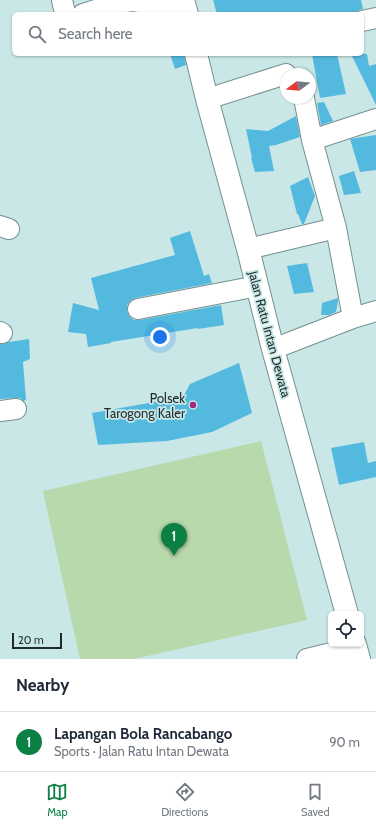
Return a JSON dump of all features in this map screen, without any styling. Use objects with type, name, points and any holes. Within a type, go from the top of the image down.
[{"type":"street","points":[[62,0],[65,12]]},
{"type":"street","points":[[89,12],[118,3],[132,1],[185,8]]},
{"type":"street","points":[[364,21],[376,18]]},
{"type":"street","name":"Jalan Ratu Intan Dewata","points":[[199,56],[207,99],[248,249],[273,349],[346,611]]},
{"type":"street","points":[[207,99],[280,76]]},
{"type":"street","points":[[305,104],[312,140],[336,228],[353,318]]},
{"type":"street","points":[[312,140],[376,119]]},
{"type":"street","points":[[248,249],[336,228]]},
{"type":"street","points":[[138,309],[257,286]]},
{"type":"street","points":[[273,349],[353,318],[376,311]]},
{"type":"street","points":[[306,659],[357,650]]},
{"type":"green space","points":[[261,441],[307,620],[134,659],[80,659],[43,491]]},
{"type":"building","points":[[213,0],[361,0],[363,9],[356,12],[216,12]]},
{"type":"building","points":[[364,54],[367,54],[369,66],[376,64],[376,105],[352,56],[364,56]]},
{"type":"building","points":[[171,56],[184,56],[186,65],[175,69]]},
{"type":"building","points":[[312,56],[337,56],[346,94],[320,98],[316,68],[315,68]]},
{"type":"building","points":[[324,102],[333,121],[321,125],[317,103]]},
{"type":"building","points":[[296,116],[300,137],[269,146],[274,171],[255,172],[246,129],[268,131]]},
{"type":"building","points":[[376,135],[376,170],[360,172],[350,139]]},
{"type":"building","points":[[354,171],[361,193],[344,195],[339,176]]},
{"type":"building","points":[[308,177],[315,196],[304,224],[302,224],[297,214],[290,186]]},
{"type":"building","points":[[190,231],[204,276],[209,274],[212,283],[135,298],[127,305],[127,312],[134,320],[140,320],[221,305],[224,325],[111,342],[88,347],[86,334],[68,332],[73,303],[99,310],[91,278],[175,255],[170,238]]},
{"type":"building","points":[[307,263],[314,292],[294,294],[287,266]]},
{"type":"building","points":[[338,298],[336,312],[329,315],[321,315],[322,303]]},
{"type":"building","points":[[29,339],[30,359],[23,362],[26,400],[23,401],[20,398],[0,399],[0,344]]},
{"type":"building","name":"Polsek Tarogong Kaler","points":[[239,363],[252,413],[212,432],[167,441],[98,445],[92,413],[183,397],[190,384]]},
{"type":"building","points":[[364,442],[368,463],[376,461],[376,477],[339,485],[331,448]]},
{"type":"place","name":"Polsek Tarogong Kaler","points":[[193,405]]},
{"type":"place","name":"Lapangan Bola Rancabango","points":[[174,556]]}]
